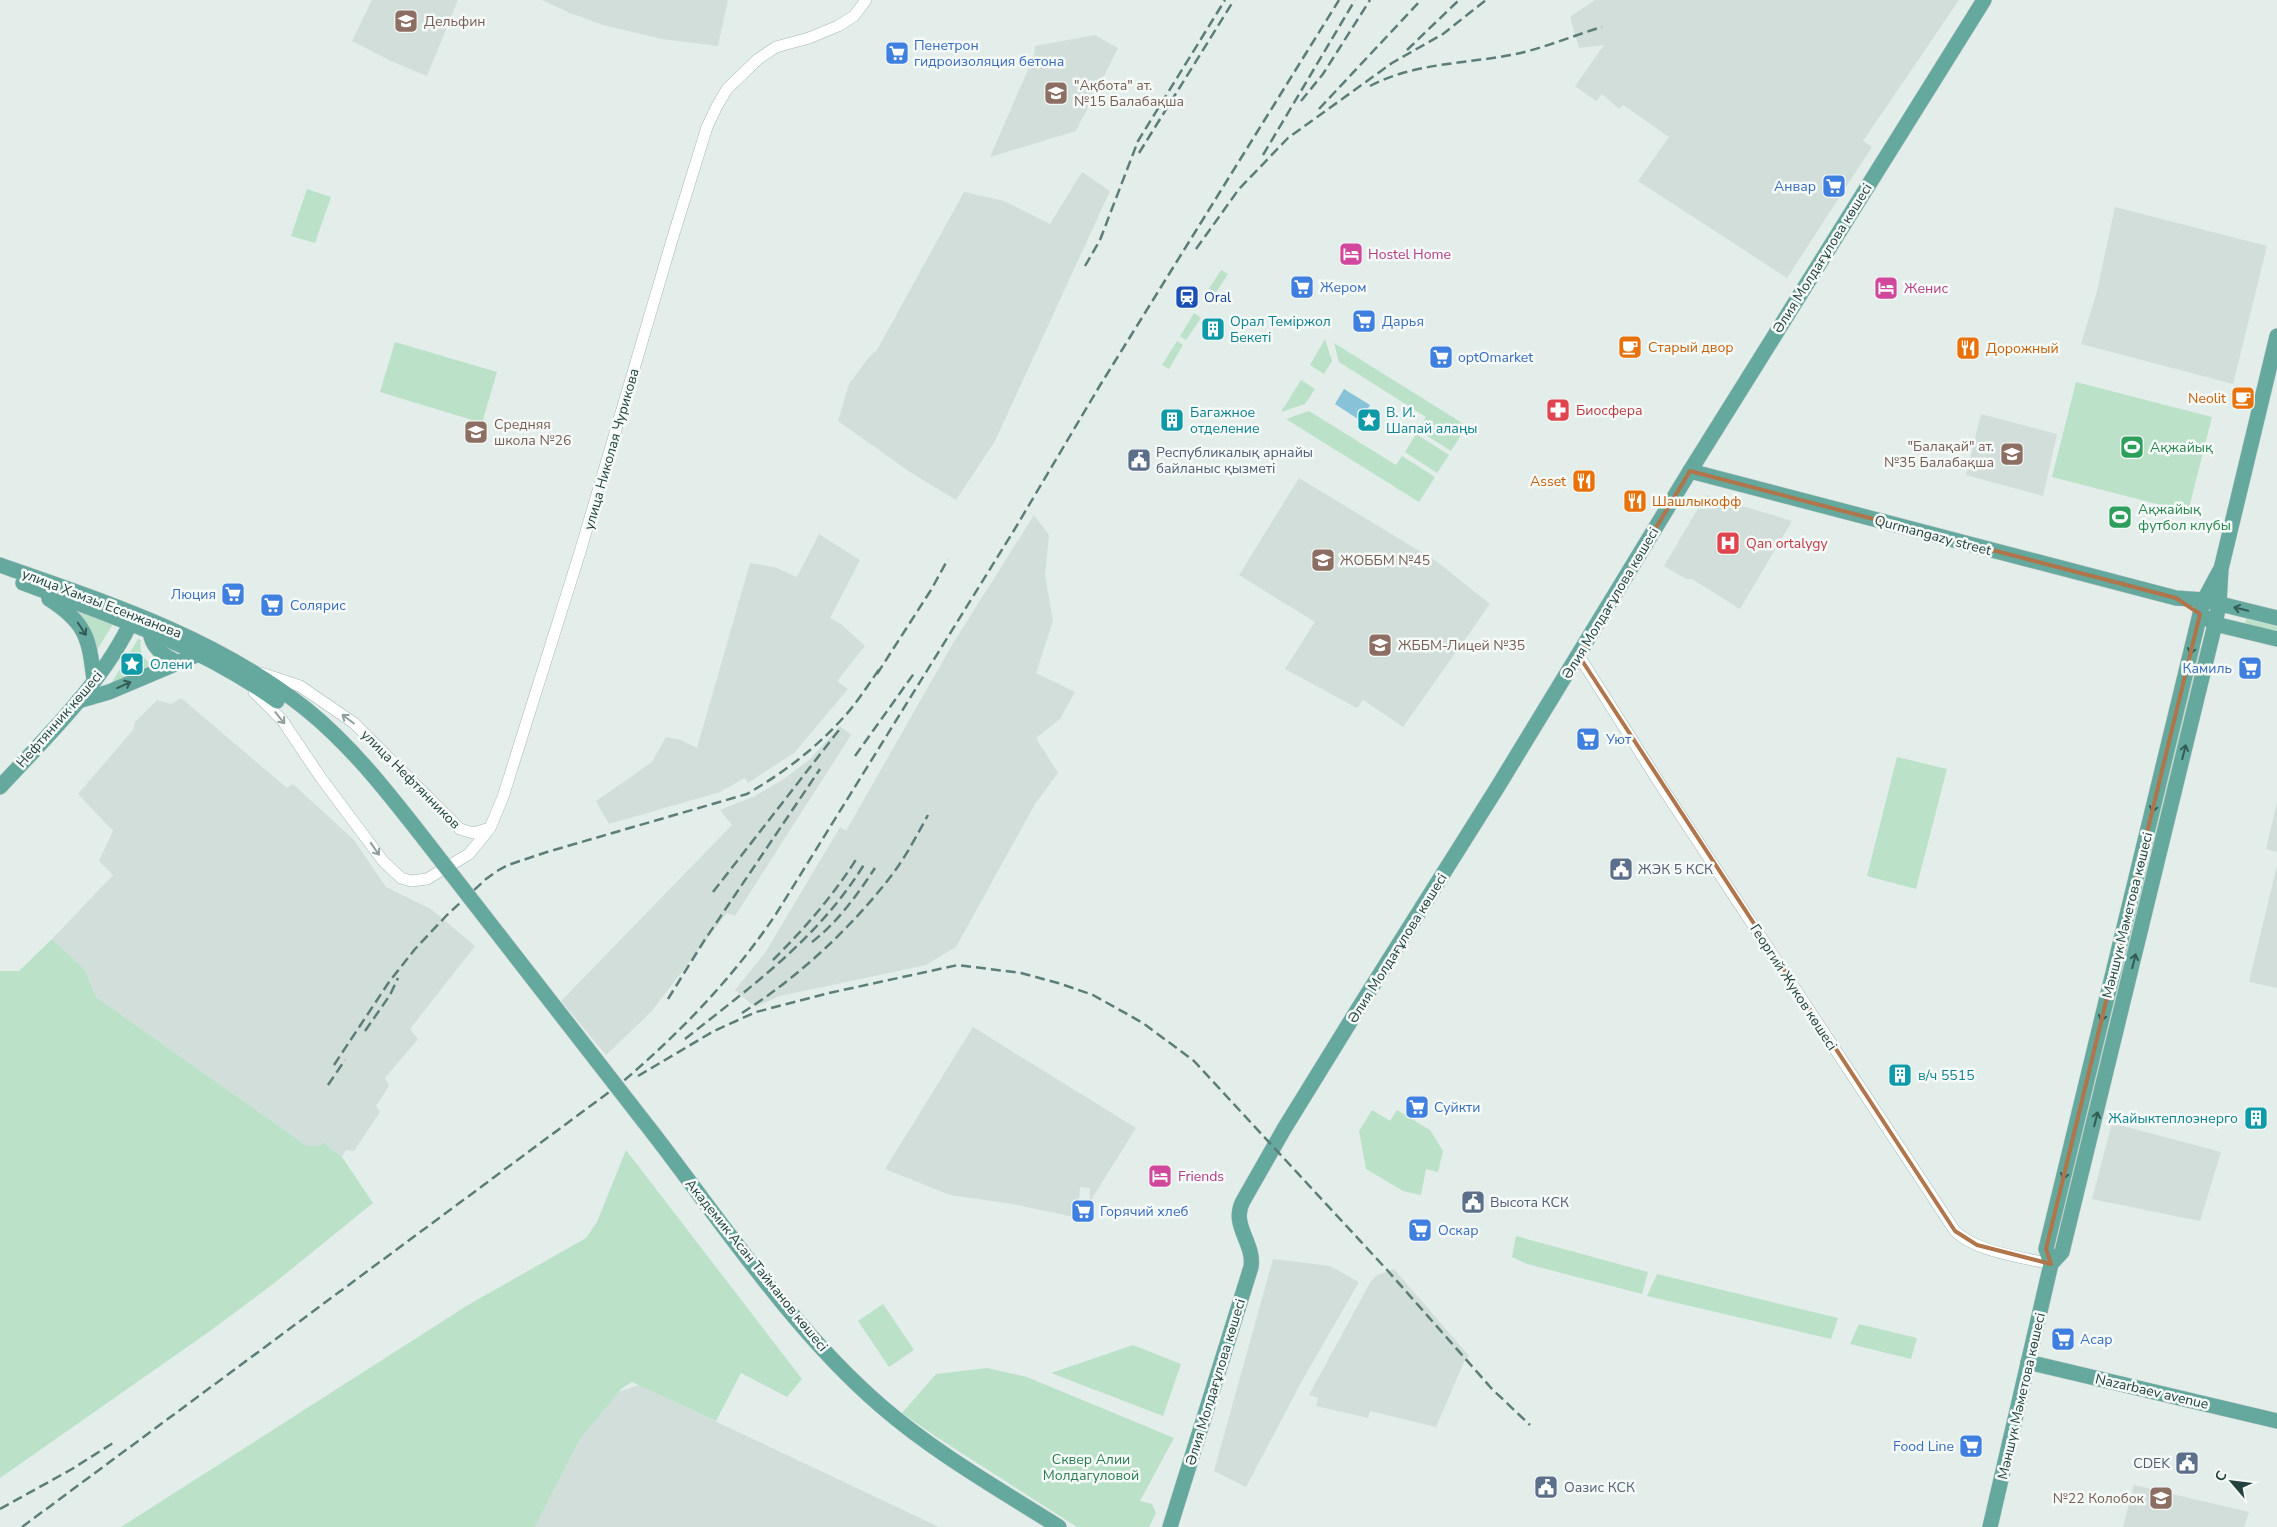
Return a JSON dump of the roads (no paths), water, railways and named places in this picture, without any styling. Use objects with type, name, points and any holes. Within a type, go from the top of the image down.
[{"type":"main road","name":"Әлия Молдағұлова көшесі","points":[[1170,1527],[1251,1267],[1252,1257],[1238,1220],[1239,1208],[1284,1128],[1579,656],[1690,472],[1984,0]]},
{"type":"main road","name":"Мәншүк Мәметова көшесі","points":[[1990,1527],[2051,1264],[2062,1252],[2215,624],[2219,604],[2221,569],[2277,336]]},
{"type":"main road","name":"Qurmangazy street","points":[[1690,472],[2176,598],[2202,607],[2219,604],[2277,618]]},
{"type":"main road","name":"улица Хамзы Есенжанова","points":[[0,564],[133,619]]},
{"type":"main road","name":"Мәншүк Мәметова көшесі","points":[[2051,1264],[2046,1249],[2202,607],[2221,569]]},
{"type":"main road","name":"улица Хамзы Есенжанова","points":[[0,575],[196,640],[253,670],[307,710],[346,746],[385,789],[421,844]]},
{"type":"main road","points":[[32,586],[62,607],[79,623],[87,636],[94,680]]},
{"type":"main road","name":"Qurmangazy street","points":[[2202,607],[2215,624],[2277,639]]},
{"type":"main road","name":"Нефтянник көшесі","points":[[0,787],[78,701],[94,680],[133,619]]},
{"type":"main road","name":"улица Хамзы Есенжанова","points":[[152,626],[247,679],[302,718],[340,754],[421,844]]},
{"type":"main road","points":[[152,626],[153,643],[158,650],[177,662]]},
{"type":"main road","points":[[78,701],[109,692],[200,653]]},
{"type":"main road","points":[[421,844],[652,1140]]},
{"type":"main road","name":"Академик Асан Тайманов көшесі","points":[[652,1140],[790,1325],[849,1389],[898,1433],[1040,1527]]},
{"type":"main road","name":"Академик Асан Тайманов көшесі","points":[[652,1140],[797,1319],[855,1382],[881,1406],[928,1443],[1059,1527]]},
{"type":"main road","name":"Nazarbaev avenue","points":[[2028,1362],[2277,1421]]},
{"type":"street","name":"улица Николая Чурикова","points":[[490,828],[503,797],[580,552],[707,128],[727,89],[739,75],[776,46],[809,38],[838,26],[854,16],[866,0]]},
{"type":"street","name":"Георгий Жуков көшесі","points":[[1579,656],[1662,787],[1955,1231],[1961,1237],[1976,1245],[2051,1264]]},
{"type":"street","points":[[218,662],[250,688],[282,720],[321,778],[384,861],[401,878],[411,881],[428,879],[469,854],[490,828]]},
{"type":"street","name":"улица Нефтянников","points":[[253,670],[300,686],[354,723],[460,829],[473,833],[490,828]]},
{"type":"street","points":[[460,829],[466,839],[469,854]]},
{"type":"water","points":[[1344,389],[1370,405],[1361,421],[1335,404]]},
{"type":"railway","points":[[1085,266],[1100,240],[1138,141],[1225,0]]},
{"type":"railway","points":[[1139,153],[1234,0]]},
{"type":"railway","points":[[22,1527],[620,1084],[684,1025],[742,961],[776,914],[1339,0]]},
{"type":"railway","points":[[1263,155],[1355,0]]},
{"type":"railway","points":[[1301,101],[1323,74],[1370,0]]},
{"type":"railway","points":[[1319,109],[1421,0]]},
{"type":"railway","points":[[1407,50],[1459,0]]},
{"type":"railway","points":[[1196,249],[1239,189],[1288,138],[1392,63],[1443,34],[1486,0]]},
{"type":"railway","points":[[1370,86],[1387,78],[1421,68],[1511,55],[1546,46],[1602,27]]},
{"type":"railway","points":[[877,674],[931,590],[948,559]]},
{"type":"railway","points":[[334,1065],[389,982],[415,949],[447,915],[497,871],[508,865],[547,852],[747,794],[786,769],[821,740],[858,700],[880,668]]},
{"type":"railway","points":[[855,756],[915,672]]},
{"type":"railway","points":[[713,892],[839,730]]},
{"type":"railway","points":[[668,999],[704,941],[820,769]]},
{"type":"railway","points":[[742,1013],[802,969],[856,917],[894,872],[928,815]]},
{"type":"railway","points":[[773,960],[818,911],[857,858]]},
{"type":"railway","points":[[685,1039],[760,979],[806,937],[847,890],[865,863]]},
{"type":"railway","points":[[812,942],[839,917],[875,868]]},
{"type":"railway","points":[[638,1076],[714,1031],[756,1012],[829,993],[958,965],[1021,973],[1093,995],[1143,1023],[1194,1061],[1388,1271],[1492,1389],[1530,1425]]},
{"type":"railway","points":[[365,1031],[390,995],[398,978]]},
{"type":"railway","points":[[328,1085],[345,1060]]},
{"type":"railway","points":[[0,1509],[72,1469],[113,1443]]},
{"type":"place","name":"Дельфин","points":[[406,21]]},
{"type":"place","name":"Пенетрон гидроизоляция бетона","points":[[897,53]]},
{"type":"place","name":"\"Ақбота\" ат. №15 Балабақша","points":[[1056,93]]},
{"type":"place","name":"Анвар","points":[[1834,186]]},
{"type":"place","name":"Hostel Home","points":[[1351,254]]},
{"type":"place","name":"Жером","points":[[1302,287]]},
{"type":"place","name":"Женис","points":[[1886,288]]},
{"type":"place","name":"Oral","points":[[1187,297]]},
{"type":"place","name":"Дарья","points":[[1364,321]]},
{"type":"place","name":"Орал Теміржол Бекеті","points":[[1213,329]]},
{"type":"place","name":"Старый двор","points":[[1630,347]]},
{"type":"place","name":"Дорожный","points":[[1968,348]]},
{"type":"place","name":"optOmarket","points":[[1441,357]]},
{"type":"place","name":"Neolit","points":[[2243,398]]},
{"type":"place","name":"Биосфера","points":[[1558,410]]},
{"type":"place","name":"Багажное отделение","points":[[1172,420]]},
{"type":"place","name":"В. И. Шапай алаңы","points":[[1369,420]]},
{"type":"place","name":"Средняя школа №26","points":[[476,432]]},
{"type":"place","name":"Ақжайық","points":[[2132,447]]},
{"type":"place","name":"\"Балақай\" ат. №35 Балабақша","points":[[2012,454]]},
{"type":"place","name":"Республикалық арнайы байланыс қызметі","points":[[1139,460]]},
{"type":"place","name":"Asset","points":[[1584,481]]},
{"type":"place","name":"Шашлыкофф","points":[[1635,501]]},
{"type":"place","name":"Ақжайық футбол клубы","points":[[2120,517]]},
{"type":"place","name":"Qan ortalygy","points":[[1728,543]]},
{"type":"place","name":"ЖОББМ №45","points":[[1323,560]]},
{"type":"place","name":"Люция","points":[[233,594]]},
{"type":"place","name":"Солярис","points":[[272,605]]},
{"type":"place","name":"ЖББМ-Лицей №35","points":[[1380,645]]},
{"type":"place","name":"Олени","points":[[132,664]]},
{"type":"place","name":"Камиль","points":[[2250,668]]},
{"type":"place","name":"Уют","points":[[1588,739]]},
{"type":"place","name":"ЖЭК 5 КСК","points":[[1621,869]]},
{"type":"place","name":"в/ч 5515","points":[[1900,1075]]},
{"type":"place","name":"Суйкти","points":[[1417,1107]]},
{"type":"place","name":"Жайыктеплоэнерго","points":[[2256,1118]]},
{"type":"place","name":"Friends","points":[[1160,1176]]},
{"type":"place","name":"Высота КСК","points":[[1473,1202]]},
{"type":"place","name":"Горячий хлеб","points":[[1083,1211]]},
{"type":"place","name":"Оскар","points":[[1420,1230]]},
{"type":"place","name":"Асар","points":[[2063,1339]]},
{"type":"place","name":"Food Line","points":[[1971,1446]]},
{"type":"place","name":"CDEK","points":[[2187,1463]]},
{"type":"place","name":"Оазис КСК","points":[[1546,1487]]},
{"type":"place","name":"№22 Колобок","points":[[2161,1498]]},
{"type":"park label","name":"Сквер Алии Молдагуловой","points":[[1091,1468]]}]
